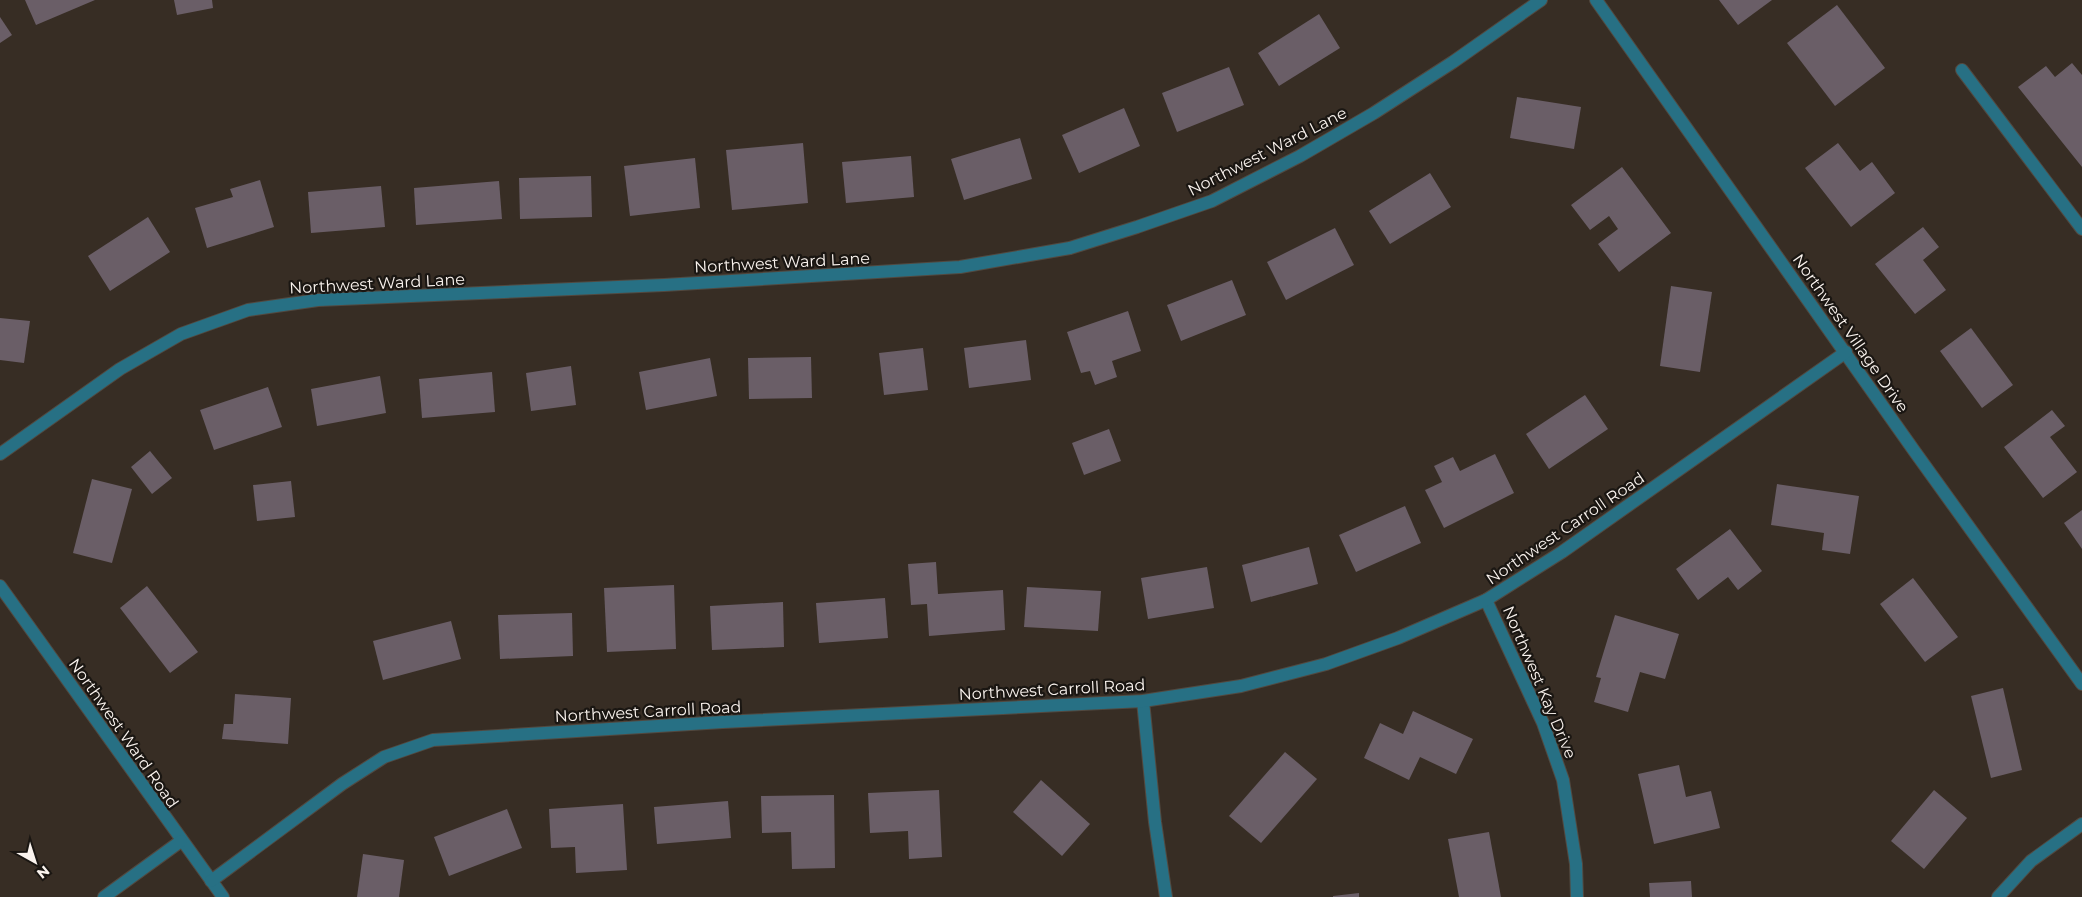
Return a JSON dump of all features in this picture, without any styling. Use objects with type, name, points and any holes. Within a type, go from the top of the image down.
[{"type":"street","name":"Northwest Ward Lane","points":[[0,454],[120,369],[181,334],[248,310],[318,300],[664,285],[960,267],[1070,248],[1212,201],[1300,156],[1374,114],[1541,0]]},
{"type":"street","name":"Northwest Village Drive","points":[[1596,0],[2082,684]]},
{"type":"street","points":[[1962,70],[2082,229]]},
{"type":"street","name":"Northwest Carroll Road","points":[[211,881],[342,784],[384,757],[433,740],[723,722],[1143,701],[1240,686],[1326,664],[1398,638],[1486,600],[1562,552],[1846,352]]},
{"type":"street","name":"Northwest Ward Road","points":[[0,586],[223,897]]},
{"type":"street","name":"Northwest Kay Drive","points":[[1486,600],[1542,723],[1563,780],[1576,864],[1577,897]]},
{"type":"street","points":[[1143,701],[1155,822],[1166,897]]},
{"type":"street","points":[[1998,897],[2031,861],[2082,824]]},
{"type":"street","points":[[104,897],[181,841]]},
{"type":"building","points":[[25,0],[95,0],[36,25]]},
{"type":"building","points":[[174,0],[212,0],[213,8],[177,15]]},
{"type":"building","points":[[1719,0],[1772,0],[1738,25]]},
{"type":"building","points":[[1837,5],[1885,68],[1835,106],[1787,43]]},
{"type":"building","points":[[1319,14],[1340,48],[1279,86],[1258,53]]},
{"type":"building","points":[[0,17],[12,35],[0,43]]},
{"type":"building","points":[[2072,63],[2082,75],[2082,167],[2018,87],[2046,66],[2055,77]]},
{"type":"building","points":[[1229,67],[1244,105],[1177,132],[1162,93]]},
{"type":"building","points":[[1517,97],[1581,107],[1574,149],[1510,138]]},
{"type":"building","points":[[1124,108],[1140,146],[1079,173],[1062,135]]},
{"type":"building","points":[[1020,138],[1032,179],[964,200],[951,159]]},
{"type":"building","points":[[803,143],[808,203],[732,210],[726,150]]},
{"type":"building","points":[[1838,143],[1860,171],[1872,162],[1895,193],[1851,227],[1805,168]]},
{"type":"building","points":[[911,156],[914,197],[846,203],[842,162]]},
{"type":"building","points":[[695,158],[700,208],[630,216],[624,166]]},
{"type":"building","points":[[1622,167],[1671,233],[1619,272],[1598,244],[1618,229],[1609,216],[1590,230],[1571,205]]},
{"type":"building","points":[[1430,173],[1451,207],[1390,244],[1369,211]]},
{"type":"building","points":[[591,176],[592,217],[520,219],[519,178]]},
{"type":"building","points":[[260,180],[274,227],[207,248],[195,208],[233,197],[230,189]]},
{"type":"building","points":[[499,181],[502,219],[416,225],[414,188]]},
{"type":"building","points":[[381,186],[385,227],[311,233],[308,192]]},
{"type":"building","points":[[148,217],[170,252],[110,291],[88,256]]},
{"type":"building","points":[[1923,227],[1939,247],[1923,260],[1946,290],[1915,314],[1875,264]]},
{"type":"building","points":[[1335,228],[1354,265],[1286,300],[1267,262]]},
{"type":"building","points":[[1232,280],[1246,315],[1181,341],[1167,305]]},
{"type":"building","points":[[1671,286],[1712,292],[1700,372],[1660,366]]},
{"type":"building","points":[[1128,311],[1141,351],[1112,361],[1117,377],[1095,385],[1090,371],[1081,373],[1067,332]]},
{"type":"building","points":[[0,318],[30,321],[24,363],[0,360]]},
{"type":"building","points":[[1971,328],[2013,385],[1982,408],[1940,351]]},
{"type":"building","points":[[1026,340],[1031,380],[969,388],[964,348]]},
{"type":"building","points":[[923,348],[928,390],[884,395],[879,353]]},
{"type":"building","points":[[811,357],[812,398],[749,399],[748,358]]},
{"type":"building","points":[[710,358],[717,396],[646,410],[639,372]]},
{"type":"building","points":[[571,366],[576,405],[531,411],[526,373]]},
{"type":"building","points":[[492,372],[495,412],[422,418],[419,379]]},
{"type":"building","points":[[380,376],[386,413],[317,426],[311,389]]},
{"type":"building","points":[[268,387],[282,427],[214,450],[200,410]]},
{"type":"building","points":[[1585,395],[1608,429],[1549,469],[1526,434]]},
{"type":"building","points":[[2052,410],[2065,426],[2050,437],[2077,472],[2043,498],[2004,447]]},
{"type":"building","points":[[1109,429],[1121,461],[1084,475],[1072,443]]},
{"type":"building","points":[[150,451],[172,478],[152,494],[131,467]]},
{"type":"building","points":[[1495,454],[1514,493],[1444,528],[1425,490],[1442,482],[1434,466],[1453,457],[1460,471]]},
{"type":"building","points":[[92,479],[132,489],[112,563],[73,553]]},
{"type":"building","points":[[291,481],[295,517],[257,521],[253,485]]},
{"type":"building","points":[[1777,484],[1859,496],[1850,554],[1822,550],[1824,533],[1771,525]]},
{"type":"building","points":[[1405,506],[1421,543],[1356,572],[1339,535]]},
{"type":"building","points":[[2082,510],[2082,549],[2064,523]]},
{"type":"building","points":[[1730,529],[1762,571],[1738,590],[1728,577],[1698,600],[1676,569]]},
{"type":"building","points":[[1309,547],[1318,584],[1251,602],[1242,565]]},
{"type":"building","points":[[936,562],[938,594],[1003,590],[1005,630],[929,636],[927,604],[911,605],[908,564]]},
{"type":"building","points":[[1207,567],[1214,608],[1148,619],[1141,578]]},
{"type":"building","points":[[1913,578],[1958,637],[1925,662],[1880,604]]},
{"type":"building","points":[[674,585],[676,649],[607,652],[604,588]]},
{"type":"building","points":[[147,586],[198,652],[170,673],[120,608]]},
{"type":"building","points":[[1027,587],[1101,591],[1098,631],[1024,627]]},
{"type":"building","points":[[885,598],[888,638],[819,643],[816,603]]},
{"type":"building","points":[[783,602],[784,647],[712,650],[710,606]]},
{"type":"building","points":[[572,613],[573,656],[500,659],[498,615]]},
{"type":"building","points":[[1615,615],[1679,634],[1665,679],[1640,672],[1628,712],[1594,702],[1601,678],[1596,677]]},
{"type":"building","points":[[451,621],[461,659],[383,680],[373,641]]},
{"type":"building","points":[[2003,688],[2022,770],[1991,778],[1971,696]]},
{"type":"building","points":[[235,694],[291,698],[288,744],[222,739],[224,724],[233,724]]},
{"type":"building","points":[[1413,711],[1473,739],[1456,774],[1420,757],[1409,780],[1364,758],[1380,723],[1403,734]]},
{"type":"building","points":[[1285,752],[1317,779],[1261,843],[1229,816]]},
{"type":"building","points":[[1679,765],[1686,797],[1711,791],[1720,828],[1654,844],[1638,774]]},
{"type":"building","points":[[1041,780],[1090,824],[1062,856],[1013,812]]},
{"type":"building","points":[[939,790],[942,857],[909,859],[908,831],[870,833],[868,793]]},
{"type":"building","points":[[1934,790],[1967,818],[1924,869],[1891,841]]},
{"type":"building","points":[[834,795],[835,868],[792,869],[791,832],[762,833],[761,796]]},
{"type":"building","points":[[728,801],[731,838],[657,844],[654,807]]},
{"type":"building","points":[[623,804],[627,870],[576,873],[575,847],[551,848],[549,809]]},
{"type":"building","points":[[507,809],[522,848],[449,876],[434,837]]},
{"type":"building","points":[[1489,832],[1501,897],[1459,897],[1448,839]]},
{"type":"building","points":[[363,854],[404,860],[399,897],[357,897]]},
{"type":"building","points":[[1691,881],[1692,897],[1650,897],[1649,883]]},
{"type":"building","points":[[1359,893],[1359,897],[1333,897],[1333,896]]}]
